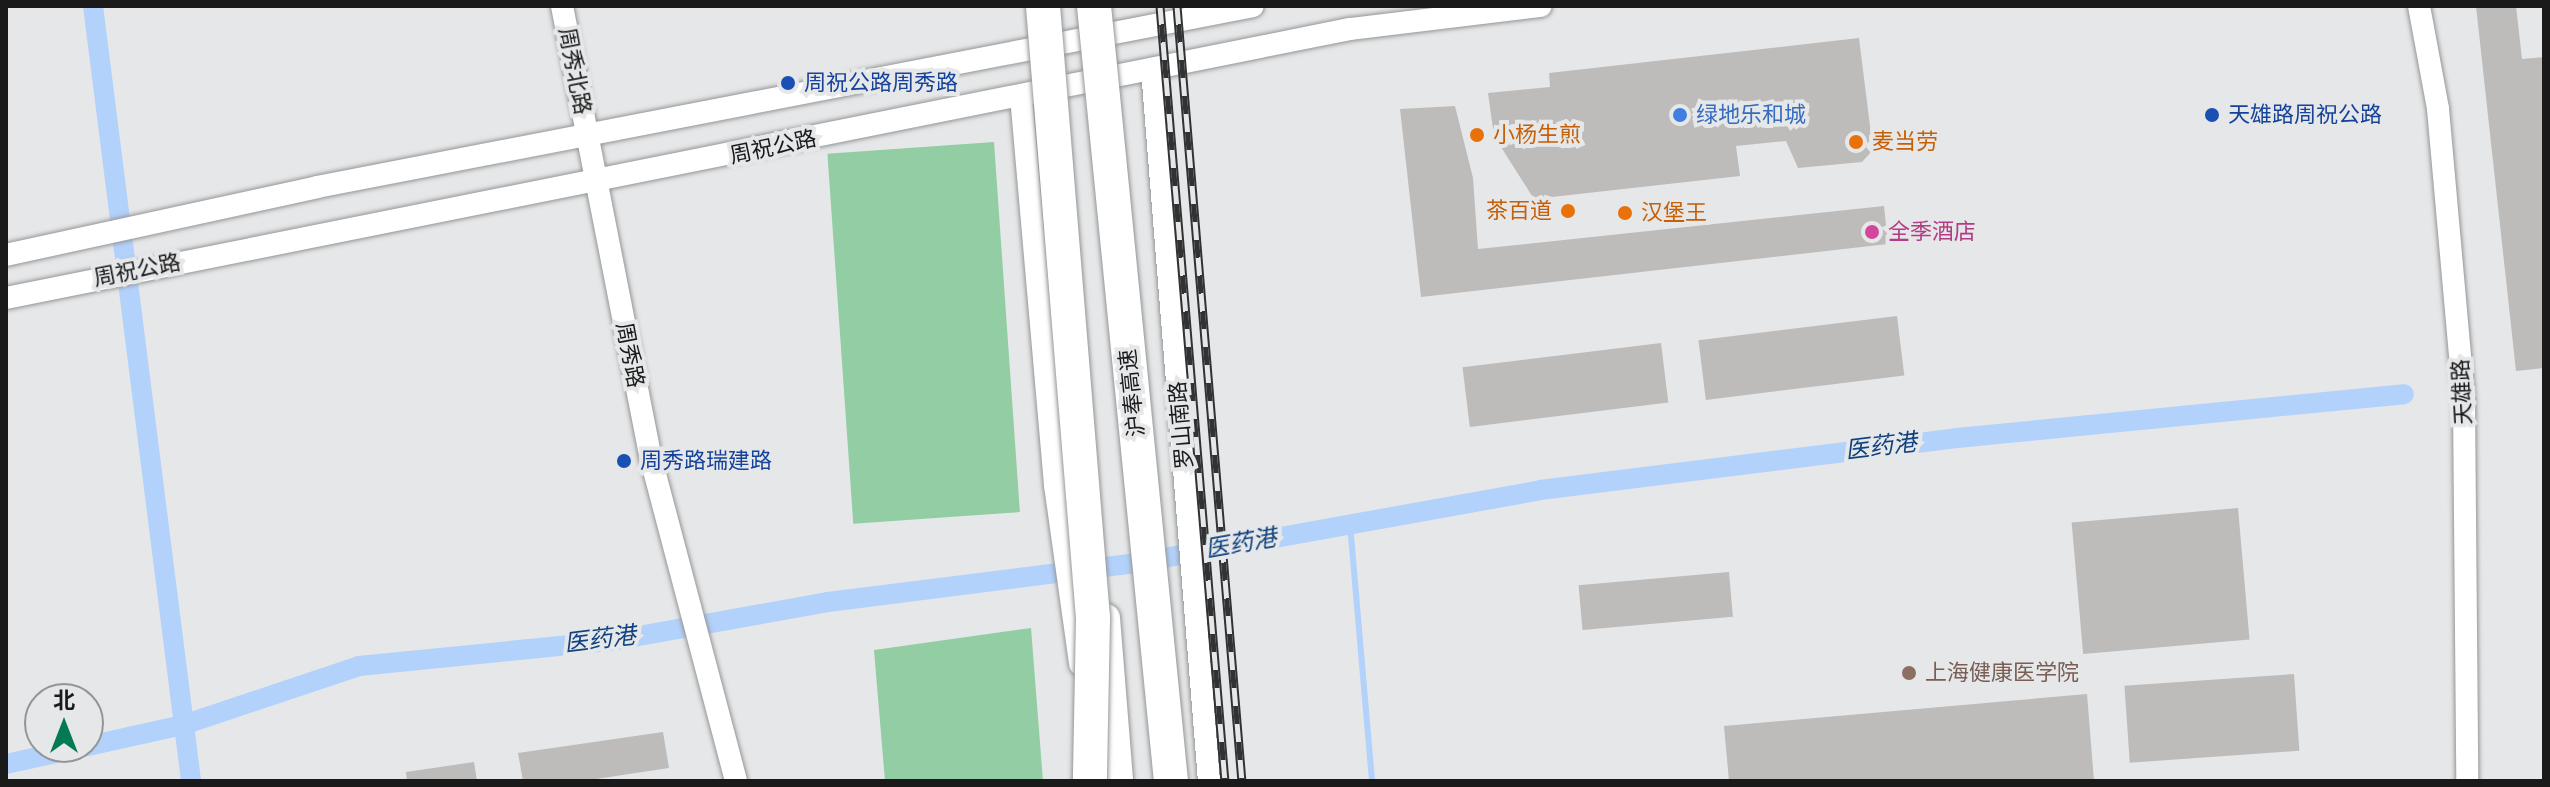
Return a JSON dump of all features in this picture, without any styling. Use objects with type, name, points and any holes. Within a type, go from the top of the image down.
[{"type":"highway","points":[[1043,6],[1093,618],[1090,781]]},
{"type":"highway","name":"沪奉高速","points":[[1098,16],[1168,781]]},
{"type":"main road","points":[[1050,6],[1060,88],[1119,781]]},
{"type":"main road","name":"罗山南路","points":[[1098,16],[1168,781]]},
{"type":"street","name":"周秀北路","points":[[562,6],[587,135]]},
{"type":"street","name":"周祝公路","points":[[6,255],[587,135],[1055,44],[1098,16],[1253,6]]},
{"type":"street","name":"周祝公路","points":[[6,298],[177,262],[596,183],[1350,29],[1541,6]]},
{"type":"street","name":"天雄路","points":[[2419,6],[2438,109],[2464,402],[2467,781]]},
{"type":"street","name":"罗山南路","points":[[1152,70],[1209,781]]},
{"type":"street","points":[[1021,96],[1058,511],[1100,781]]},
{"type":"street","name":"周秀路","points":[[587,135],[678,573],[736,781]]},
{"type":"green space","points":[[994,142],[1020,512],[853,524],[827,154]]},
{"type":"green space","points":[[1031,628],[1043,781],[885,781],[874,650]]},
{"type":"building","points":[[2476,6],[2516,6],[2522,59],[2544,57],[2544,368],[2516,371]]},
{"type":"building","name":"绿地乐和城","points":[[1859,38],[1873,150],[1862,162],[1798,168],[1786,141],[1736,146],[1740,176],[1534,199],[1494,136],[1488,93],[1550,87],[1549,73]]},
{"type":"building","points":[[1455,106],[1473,178],[1478,249],[1884,206],[1888,244],[1421,297],[1400,109]]},
{"type":"building","points":[[1897,316],[1904,376],[1706,400],[1698,340]]},
{"type":"building","points":[[1661,343],[1668,403],[1470,427],[1462,367]]},
{"type":"building","points":[[2238,508],[2250,639],[2083,654],[2072,523]]},
{"type":"building","points":[[1729,572],[1733,617],[1582,630],[1579,585]]},
{"type":"building","points":[[2294,674],[2299,751],[2130,763],[2124,686]]},
{"type":"building","points":[[2087,694],[2094,781],[1729,781],[1724,726]]},
{"type":"building","points":[[663,732],[669,768],[583,781],[523,781],[518,753]]},
{"type":"building","points":[[474,762],[477,781],[407,781],[406,772]]},
{"type":"waterway","points":[[93,6],[191,781]]},
{"type":"waterway","name":"医药港","points":[[104,742],[183,725],[359,666],[611,641],[828,602],[1136,563],[1540,490],[1957,438],[2404,394]]},
{"type":"waterway","points":[[1350,524],[1372,781]]},
{"type":"waterway","name":"医药港","points":[[6,764],[24,760]]},
{"type":"railway","points":[[1160,6],[1225,781]]},
{"type":"railway","points":[[1177,6],[1242,781]]},
{"type":"place","name":"周祝公路周秀路","points":[[788,83]]},
{"type":"place","name":"绿地乐和城","points":[[1680,115]]},
{"type":"place","name":"天雄路周祝公路","points":[[2212,115]]},
{"type":"place","name":"小杨生煎","points":[[1477,135]]},
{"type":"place","name":"麦当劳","points":[[1856,142]]},
{"type":"place","name":"茶百道","points":[[1568,211]]},
{"type":"place","name":"汉堡王","points":[[1625,213]]},
{"type":"place","name":"全季酒店","points":[[1872,232]]},
{"type":"place","name":"周秀路瑞建路","points":[[624,461]]},
{"type":"place","name":"上海健康医学院","points":[[1909,673]]}]
